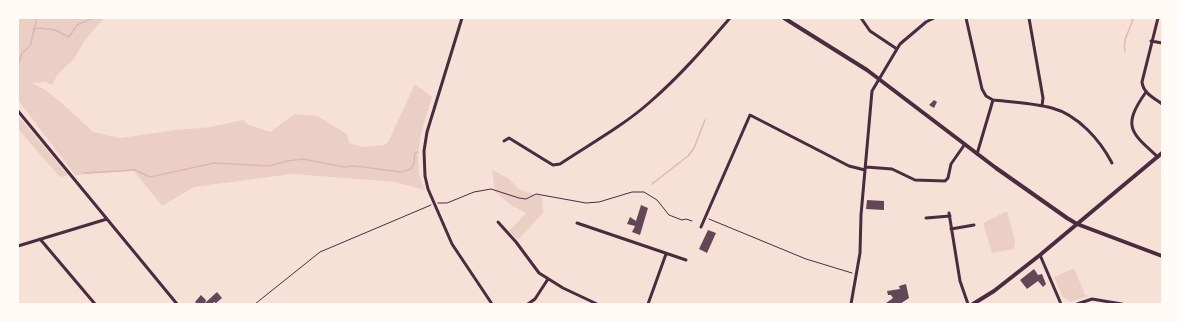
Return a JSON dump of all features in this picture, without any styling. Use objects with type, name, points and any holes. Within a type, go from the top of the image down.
[{"type":"main road","points":[[784,18],[832,47],[879,79],[1053,209],[1077,224],[1162,256]]},
{"type":"main road","points":[[973,304],[1040,255],[1162,153]]},
{"type":"street","points":[[462,18],[429,125],[425,144],[425,176],[434,204],[452,244],[492,304]]},
{"type":"street","points":[[504,141],[509,138],[553,165],[560,164],[623,123],[649,103],[690,64],[730,18]]},
{"type":"street","points":[[861,18],[870,31],[897,49]]},
{"type":"street","points":[[851,304],[860,253],[871,95],[879,79],[903,41],[926,22],[934,18]]},
{"type":"street","points":[[966,18],[982,89],[986,96],[993,100],[1054,108],[1081,124],[1098,141],[1112,163]]},
{"type":"street","points":[[1029,18],[1044,98],[1042,106]]},
{"type":"street","points":[[1158,18],[1151,41],[1142,82],[1146,92],[1162,104]]},
{"type":"street","points":[[1151,41],[1162,43]]},
{"type":"street","points":[[1146,92],[1134,109],[1133,132],[1138,139],[1158,157]]},
{"type":"street","points":[[978,154],[993,100]]},
{"type":"street","points":[[18,111],[177,304]]},
{"type":"street","points":[[701,227],[750,115],[849,166],[892,169],[915,180],[945,181],[948,178],[951,164],[965,144]]},
{"type":"street","points":[[926,218],[950,215],[960,281],[968,304]]},
{"type":"street","points":[[18,246],[108,220]]},
{"type":"street","points":[[498,222],[516,242],[536,270],[574,294],[597,304]]},
{"type":"street","points":[[577,223],[686,260]]},
{"type":"street","points":[[951,229],[974,225]]},
{"type":"street","points":[[40,239],[94,304]]},
{"type":"street","points":[[648,304],[666,254]]},
{"type":"street","points":[[1040,255],[1061,304]]},
{"type":"street","points":[[528,304],[535,299],[548,278]]},
{"type":"street","points":[[1076,304],[1092,300],[1122,304]]},
{"type":"path","points":[[255,304],[320,252],[434,204],[447,203],[474,192],[491,189],[526,199],[536,194],[575,202],[594,203],[636,192],[646,193],[657,200],[669,215],[682,220],[686,219],[692,221]]},
{"type":"path","points":[[705,217],[806,259],[856,274]]},
{"type":"shaded area","points":[[18,18],[104,18],[85,40],[74,59],[58,74],[52,85],[45,82],[32,83],[47,91],[93,132],[120,138],[210,127],[243,120],[249,125],[270,132],[295,114],[317,116],[347,134],[349,143],[362,147],[384,145],[388,142],[415,84],[432,97],[422,132],[418,155],[418,167],[425,190],[395,182],[292,174],[194,187],[162,206],[134,171],[75,175],[18,100]]},
{"type":"shaded area","points":[[18,116],[68,175],[61,177],[58,175],[18,129]]},
{"type":"shaded area","points":[[492,170],[508,178],[519,189],[542,197],[543,213],[518,240],[509,231],[526,213],[511,205],[495,192]]},
{"type":"shaded area","points":[[1007,211],[1015,241],[1014,249],[992,253],[983,223]]},
{"type":"shaded area","points":[[1074,268],[1085,295],[1089,296],[1070,302],[1063,297],[1054,277]]},
{"type":"building","points":[[934,100],[937,102],[934,108],[929,105]]},
{"type":"building","points":[[867,200],[884,201],[884,210],[866,209]]},
{"type":"building","points":[[641,205],[648,208],[640,235],[632,232],[635,226],[627,224],[630,217],[636,221]]},
{"type":"building","points":[[708,230],[716,233],[707,253],[699,249]]},
{"type":"building","points":[[1034,269],[1038,275],[1042,274],[1046,284],[1043,287],[1038,281],[1027,289],[1020,280]]},
{"type":"building","points":[[906,284],[909,298],[900,304],[886,303],[893,298],[891,295],[888,295],[887,291],[900,289],[899,286]]},
{"type":"building","points":[[217,292],[222,298],[216,303],[197,304],[195,302],[201,295],[206,300],[205,303]]},
{"type":"waterway","points":[[18,65],[22,53],[30,46],[37,18]]},
{"type":"waterway","points":[[33,29],[40,28],[55,30],[69,37],[77,25],[93,18]]},
{"type":"waterway","points":[[1125,51],[1124,46],[1133,18]]},
{"type":"waterway","points":[[652,184],[688,156],[694,148],[705,120]]},
{"type":"waterway","points":[[84,173],[135,170],[150,177],[214,163],[269,166],[287,161],[303,159],[344,167],[355,166],[401,172],[411,169],[414,164],[415,153],[418,152]]}]
